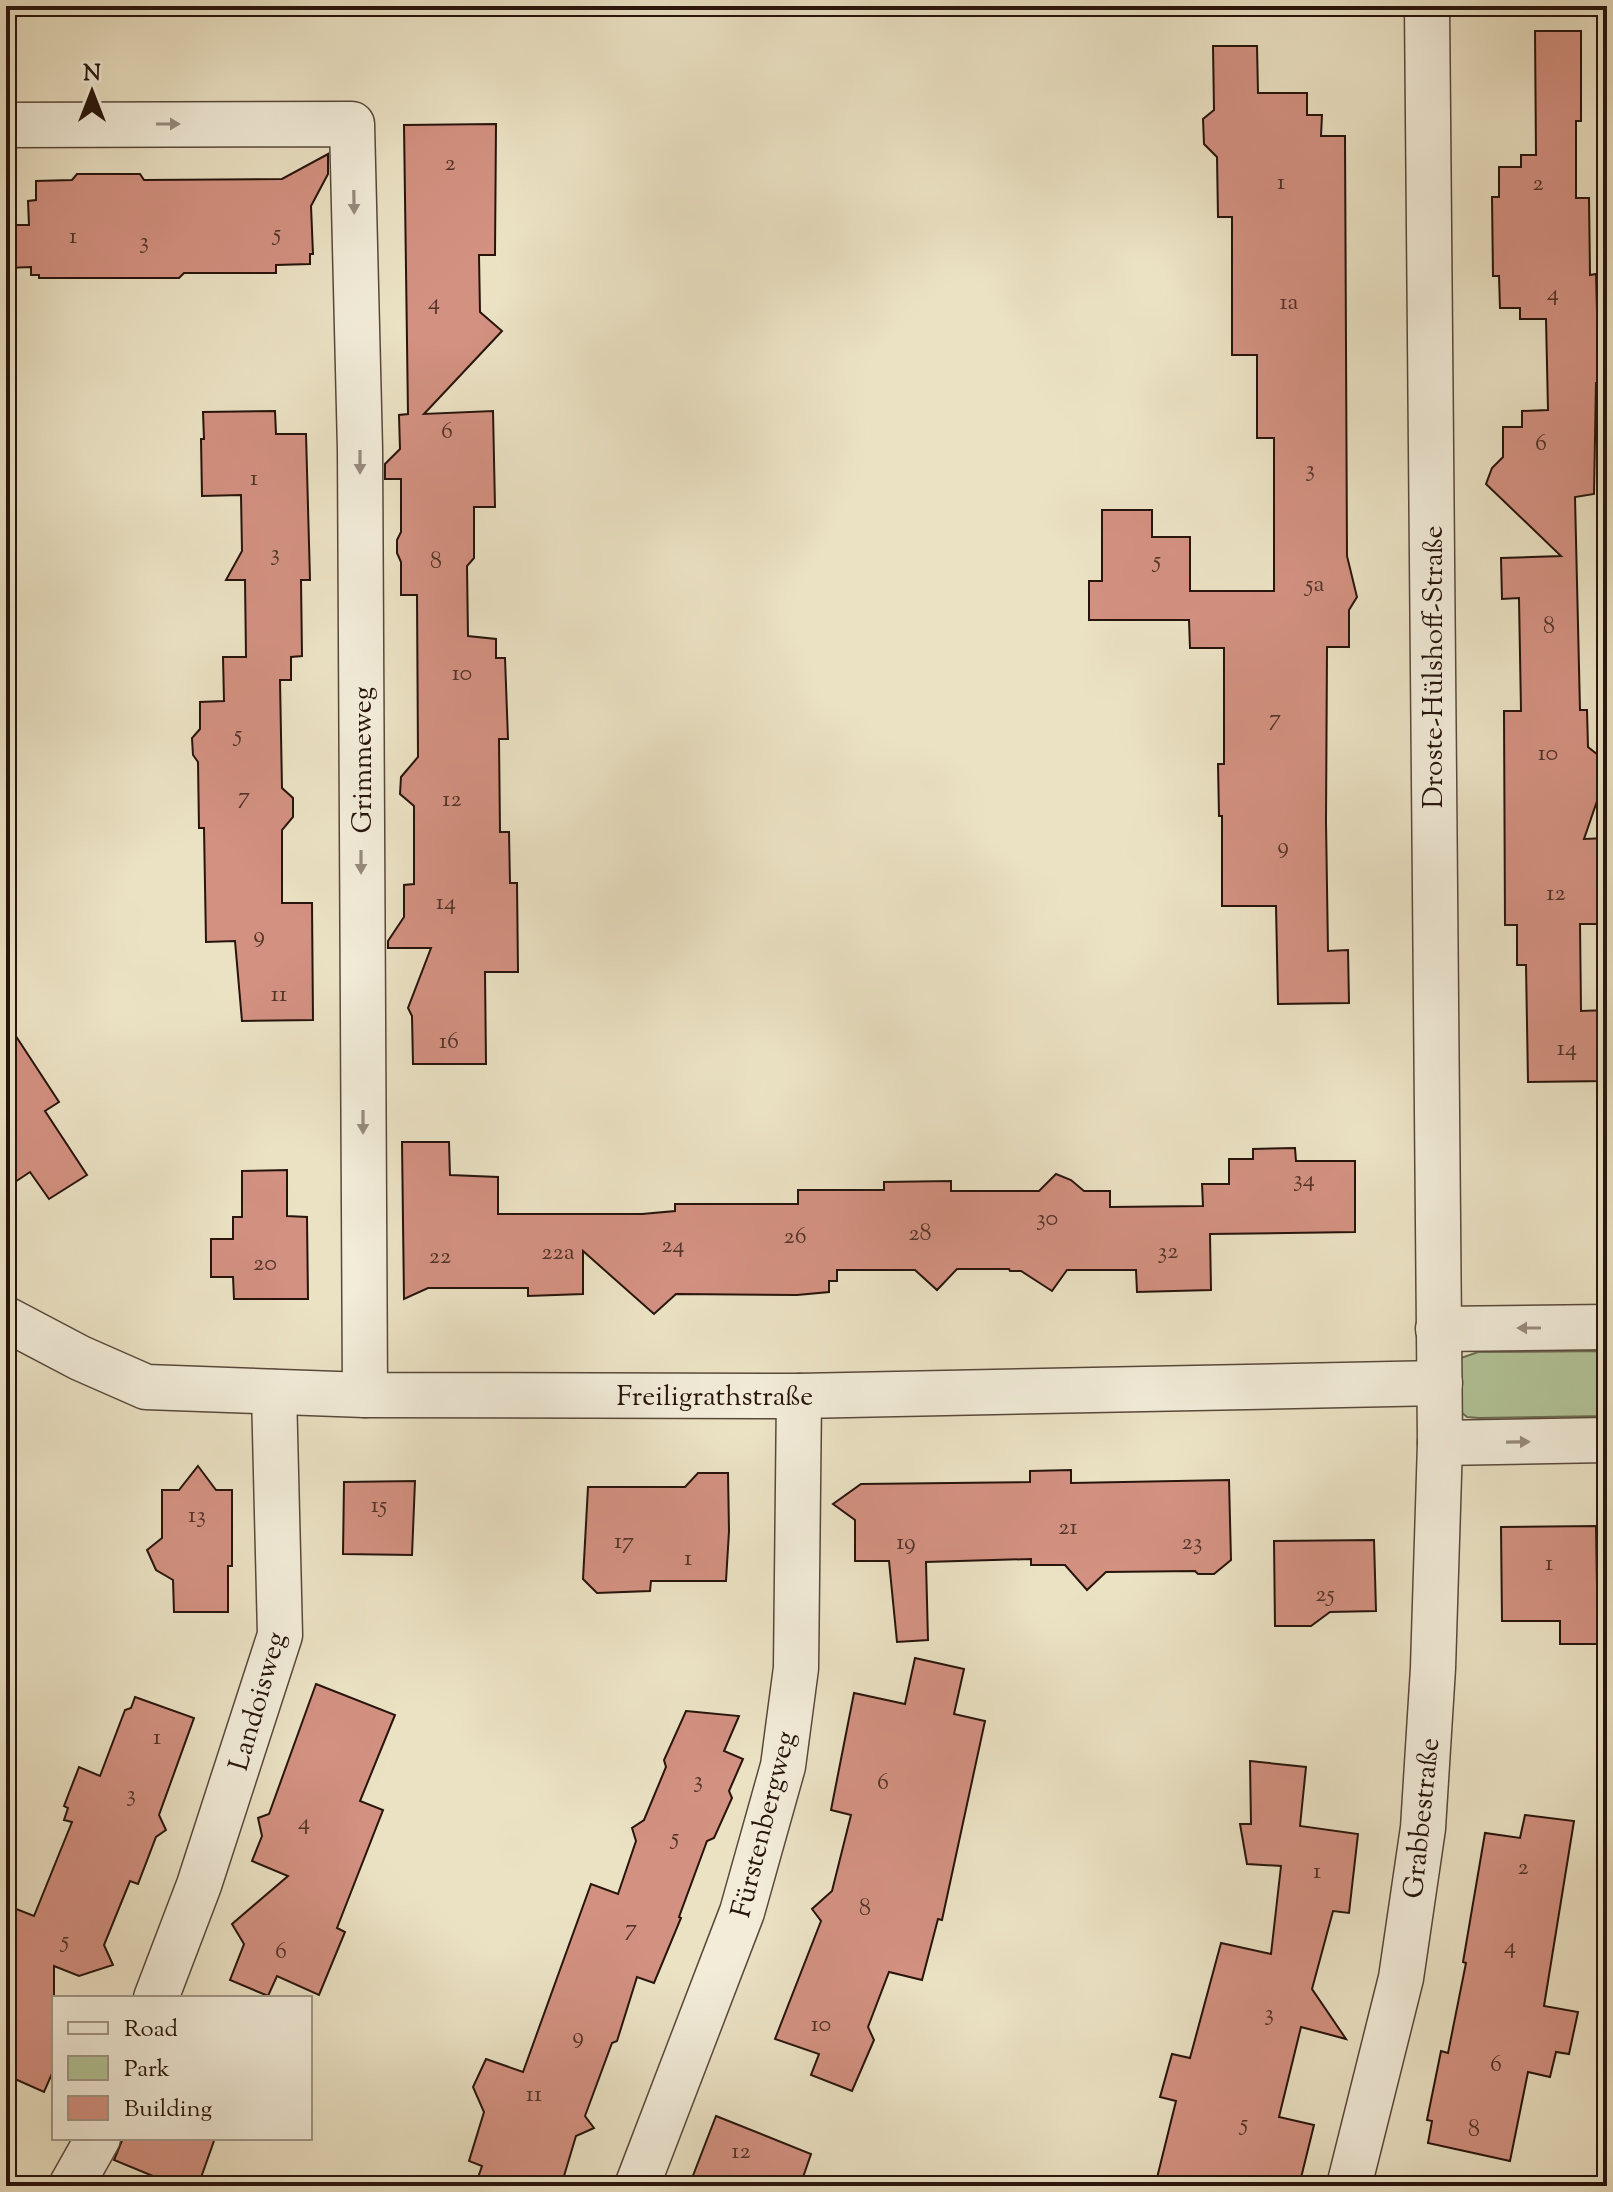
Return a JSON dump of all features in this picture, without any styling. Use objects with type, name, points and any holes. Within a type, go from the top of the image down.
[{"type":"street","name":"Droste-Hülshoff-Straße","points":[[1427,6],[1440,1383]]},
{"type":"street","name":"Grimmeweg","points":[[6,125],[352,124],[360,450],[365,1395]]},
{"type":"street","name":"Freiligrathstraße","points":[[6,1319],[80,1358],[146,1387],[365,1395],[799,1396],[1440,1383]]},
{"type":"street","points":[[1438,1329],[1607,1327]]},
{"type":"street","name":"Grabbestraße","points":[[1349,2186],[1401,1978],[1423,1828],[1433,1668],[1440,1383]]},
{"type":"street","name":"Landoisweg","points":[[157,1996],[199,1885],[280,1635],[274,1392]]},
{"type":"street","name":"Fürstenbergweg","points":[[637,2186],[742,1912],[783,1766],[796,1668],[799,1396]]},
{"type":"street","points":[[1440,1443],[1607,1440]]},
{"type":"street","points":[[71,2186],[97,2140]]},
{"type":"green space","points":[[1607,1351],[1607,1416],[1479,1418],[1467,1417],[1455,1407],[1461,1358],[1478,1352]]},
{"type":"building","points":[[1535,31],[1581,31],[1581,121],[1576,121],[1576,198],[1589,198],[1590,275],[1596,274],[1599,383],[1596,383],[1594,494],[1575,497],[1580,710],[1587,710],[1588,747],[1602,758],[1606,775],[1584,839],[1607,838],[1607,924],[1580,924],[1581,1011],[1607,1010],[1607,1081],[1528,1082],[1526,965],[1517,965],[1517,925],[1505,925],[1504,711],[1521,711],[1519,598],[1502,599],[1501,558],[1561,556],[1486,484],[1492,468],[1503,457],[1503,427],[1522,427],[1522,411],[1548,410],[1546,319],[1520,319],[1520,308],[1500,308],[1499,276],[1493,276],[1492,197],[1499,197],[1499,167],[1521,167],[1521,155],[1536,155]]},
{"type":"building","points":[[1213,46],[1257,46],[1258,93],[1307,93],[1307,115],[1322,115],[1321,136],[1345,136],[1347,556],[1357,597],[1349,610],[1349,647],[1327,647],[1326,822],[1328,951],[1348,950],[1349,1003],[1278,1004],[1276,906],[1222,906],[1222,816],[1219,816],[1218,764],[1224,764],[1224,648],[1190,648],[1189,620],[1089,620],[1089,581],[1102,581],[1102,510],[1152,510],[1152,537],[1190,537],[1190,591],[1274,591],[1274,438],[1257,438],[1257,355],[1232,355],[1232,217],[1218,217],[1217,157],[1204,144],[1203,119],[1214,110]]},
{"type":"building","points":[[496,124],[495,255],[479,255],[480,312],[502,331],[424,414],[493,411],[495,507],[474,507],[474,558],[467,566],[468,636],[496,639],[496,658],[505,658],[508,739],[499,739],[500,832],[509,832],[510,883],[517,883],[518,972],[485,972],[486,1064],[413,1064],[412,1016],[408,1008],[431,948],[388,948],[388,941],[404,917],[404,885],[414,884],[414,806],[400,794],[401,777],[418,757],[417,595],[401,595],[397,540],[401,532],[401,479],[385,479],[385,464],[400,449],[399,415],[408,414],[404,125]]},
{"type":"building","points":[[328,154],[328,174],[311,206],[313,254],[310,254],[310,264],[276,265],[276,273],[184,273],[179,278],[39,278],[39,275],[31,275],[31,267],[6,268],[6,225],[29,225],[28,201],[36,200],[36,181],[72,180],[77,174],[140,174],[144,180],[282,179]]},
{"type":"building","points":[[275,411],[276,434],[306,434],[310,580],[301,580],[302,656],[291,657],[291,680],[280,680],[282,788],[293,798],[293,817],[282,830],[282,903],[312,903],[313,1020],[242,1021],[235,941],[206,942],[204,828],[199,828],[198,762],[193,755],[192,738],[200,729],[200,702],[224,701],[223,657],[246,657],[245,580],[226,580],[242,551],[241,495],[202,496],[201,439],[204,439],[203,412]]},
{"type":"building","points":[[6,1021],[59,1102],[45,1111],[87,1175],[49,1199],[30,1172],[6,1188]]},
{"type":"building","points":[[402,1142],[449,1142],[450,1175],[498,1177],[498,1214],[642,1214],[675,1211],[675,1204],[798,1204],[798,1190],[884,1190],[884,1182],[951,1181],[951,1191],[1039,1191],[1056,1174],[1071,1180],[1084,1191],[1110,1191],[1110,1207],[1203,1206],[1202,1184],[1229,1184],[1229,1159],[1253,1159],[1253,1149],[1295,1148],[1296,1161],[1355,1161],[1355,1232],[1210,1234],[1211,1290],[1137,1292],[1136,1270],[1067,1270],[1052,1291],[1021,1271],[1009,1269],[957,1269],[937,1290],[915,1270],[837,1270],[837,1281],[829,1281],[829,1292],[797,1295],[676,1294],[654,1314],[583,1251],[583,1294],[528,1296],[528,1288],[428,1288],[404,1299]]},
{"type":"building","points":[[287,1170],[287,1216],[307,1217],[308,1299],[234,1299],[233,1277],[211,1277],[211,1239],[233,1239],[233,1217],[242,1217],[242,1171]]},
{"type":"building","points":[[198,1466],[216,1490],[232,1490],[232,1566],[228,1566],[228,1612],[174,1612],[173,1580],[156,1570],[147,1550],[162,1538],[162,1490],[179,1490]]},
{"type":"building","points":[[1071,1470],[1071,1483],[1229,1480],[1231,1560],[1214,1574],[1198,1574],[1195,1571],[1106,1572],[1087,1590],[1065,1565],[1031,1565],[1031,1559],[926,1562],[928,1640],[897,1642],[889,1561],[855,1561],[855,1520],[833,1504],[861,1484],[1030,1482],[1030,1471]]},
{"type":"building","points":[[698,1473],[728,1473],[726,1581],[651,1581],[650,1591],[597,1593],[583,1579],[588,1487],[685,1487]]},
{"type":"building","points":[[415,1481],[412,1555],[343,1554],[344,1482]]},
{"type":"building","points":[[1596,1526],[1597,1587],[1607,1587],[1607,1644],[1560,1644],[1560,1621],[1502,1621],[1501,1527]]},
{"type":"building","points":[[1374,1540],[1376,1611],[1330,1612],[1311,1626],[1275,1626],[1274,1541]]},
{"type":"building","points":[[915,1658],[964,1669],[954,1714],[985,1721],[942,1920],[938,1919],[922,1980],[889,1972],[868,2027],[874,2040],[852,2091],[811,2075],[819,2054],[775,2039],[821,1921],[812,1909],[832,1891],[851,1815],[831,1810],[854,1693],[905,1704]]},
{"type":"building","points":[[316,1684],[395,1715],[360,1801],[383,1810],[337,1928],[345,1932],[319,1995],[277,1976],[268,1996],[230,1980],[244,1944],[232,1924],[288,1876],[252,1861],[262,1836],[258,1818],[269,1814]]},
{"type":"building","points":[[135,1697],[194,1718],[159,1815],[166,1830],[156,1837],[138,1884],[130,1881],[104,1945],[113,1965],[79,1976],[54,1966],[52,2074],[44,2092],[6,2075],[6,1905],[34,1916],[72,1822],[64,1820],[68,1808],[64,1806],[79,1767],[100,1776],[125,1710],[131,1708]]},
{"type":"building","points":[[686,1711],[739,1716],[724,1751],[743,1759],[729,1791],[732,1798],[714,1838],[707,1841],[681,1918],[654,1983],[637,1977],[617,2041],[612,2043],[585,2116],[594,2128],[576,2136],[561,2186],[475,2186],[482,2166],[469,2161],[484,2112],[473,2087],[486,2059],[523,2072],[591,1884],[618,1894],[636,1841],[632,1828],[644,1820],[666,1767],[664,1760]]},
{"type":"building","points":[[1250,1761],[1306,1767],[1300,1826],[1358,1834],[1349,1913],[1333,1911],[1312,1989],[1346,2039],[1301,2027],[1279,2117],[1314,2125],[1299,2186],[1155,2186],[1176,2101],[1160,2097],[1172,2054],[1190,2058],[1221,1943],[1271,1954],[1281,1866],[1247,1864],[1240,1824],[1251,1824]]},
{"type":"building","points":[[1525,1815],[1574,1821],[1544,2006],[1578,2012],[1569,2054],[1556,2052],[1550,2077],[1528,2072],[1510,2161],[1428,2143],[1432,2121],[1427,2120],[1441,2051],[1448,2053],[1466,1963],[1463,1962],[1485,1833],[1520,1838]]},
{"type":"building","points":[[716,2116],[811,2154],[800,2186],[689,2186]]},
{"type":"building","points":[[122,2140],[214,2140],[198,2186],[177,2186],[114,2160]]}]
